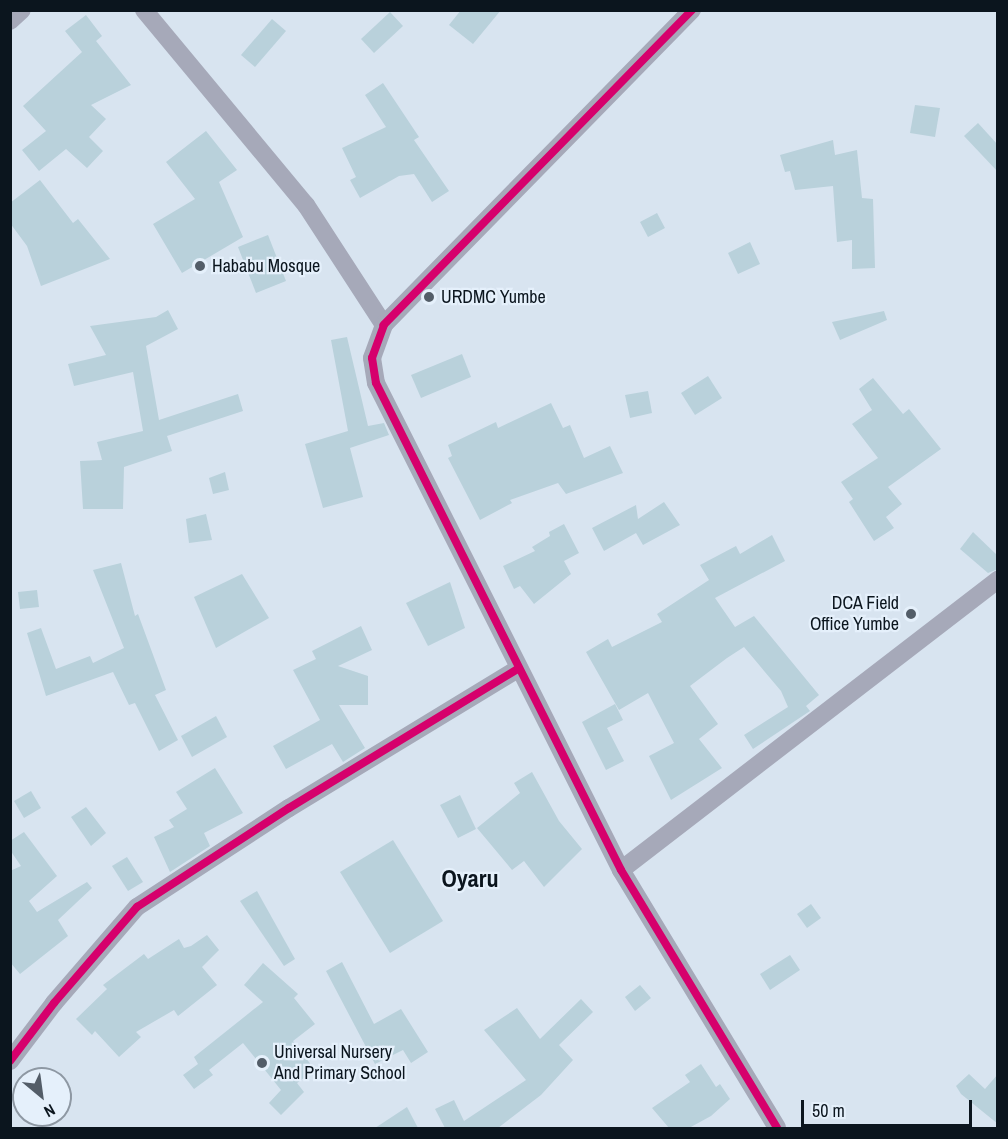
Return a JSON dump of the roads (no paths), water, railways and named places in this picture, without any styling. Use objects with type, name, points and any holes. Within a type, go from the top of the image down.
[{"type":"street","points":[[10,21],[22,10]]},
{"type":"street","points":[[144,10],[306,205],[384,325]]},
{"type":"street","points":[[692,10],[384,325],[372,358],[376,383],[621,870],[777,1128]]},
{"type":"street","points":[[621,870],[998,580]]},
{"type":"street","points":[[10,1061],[54,1003],[137,907],[289,808],[519,668]]},
{"type":"place","name":"Hababu Mosque","points":[[200,266]]},
{"type":"place","name":"URDMC Yumbe","points":[[429,297]]},
{"type":"place","name":"DCA Field Office Yumbe","points":[[911,614]]},
{"type":"place","name":"Universal Nursery And Primary School","points":[[262,1063]]},
{"type":"district","name":"Oyaru","points":[[470,879]]}]
